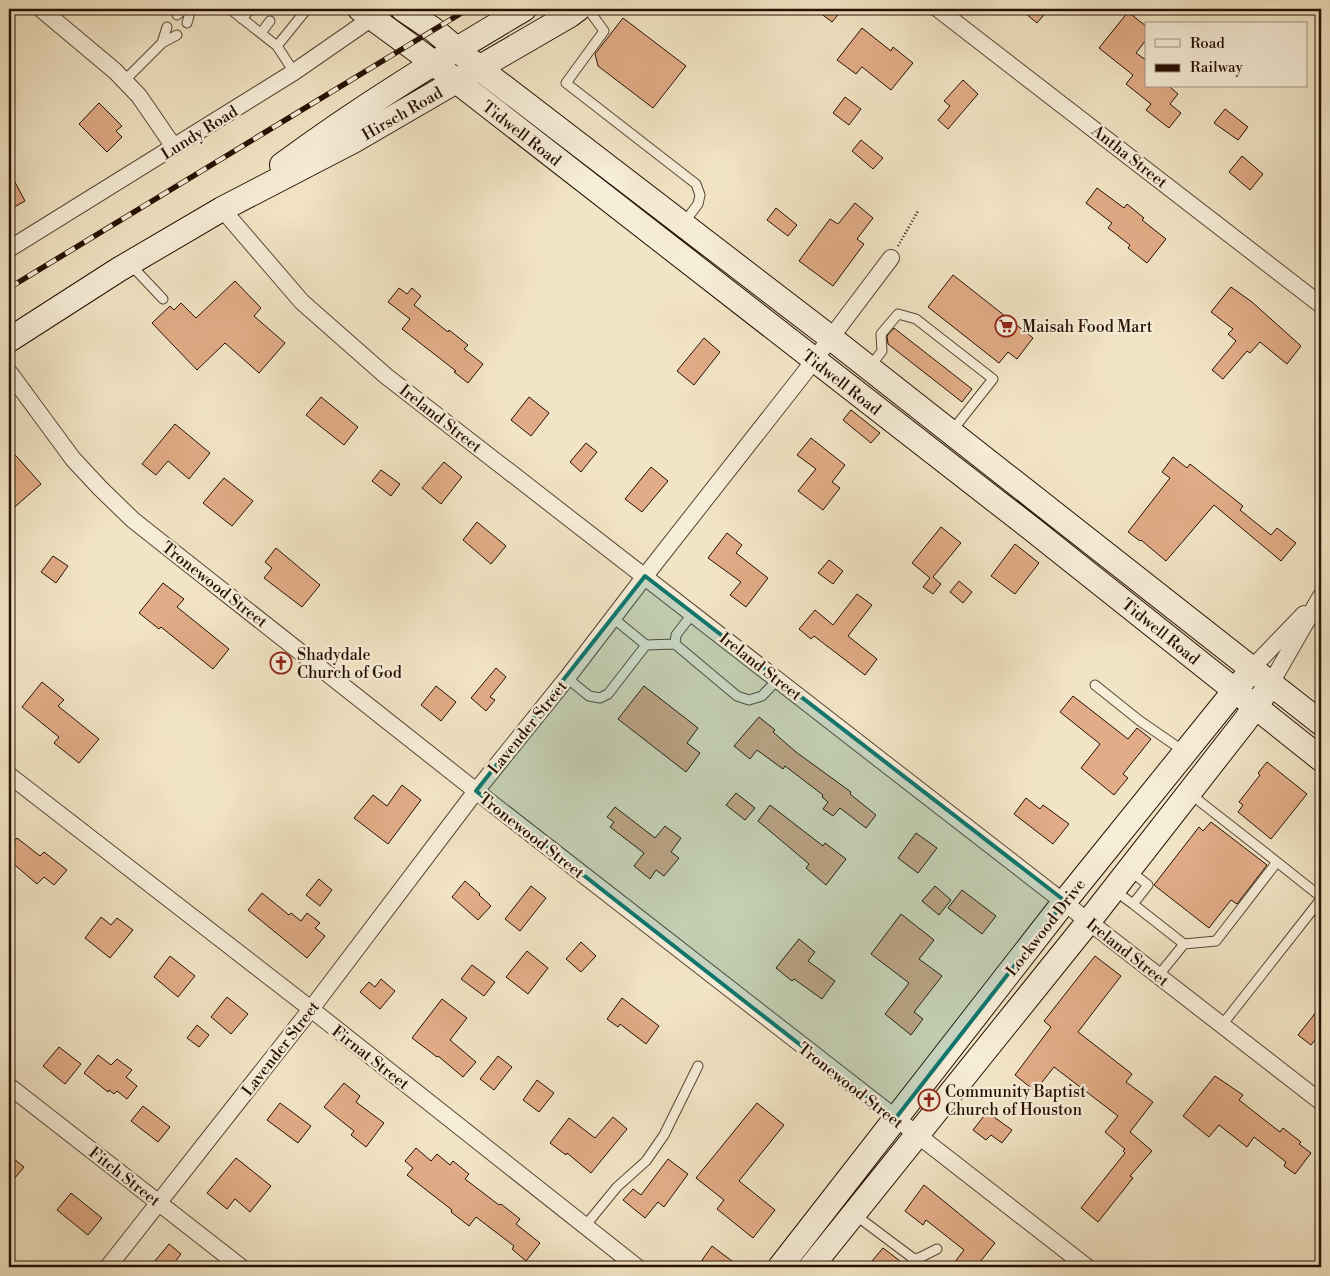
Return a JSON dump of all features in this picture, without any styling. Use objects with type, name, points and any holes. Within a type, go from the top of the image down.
[{"type":"main road","name":"Tidwell Road","points":[[403,9],[434,30],[479,68],[831,338],[1321,723]]},
{"type":"main road","name":"Hirsch Road","points":[[222,208],[339,123],[432,63],[524,9]]},
{"type":"main road","name":"Hirsch Road","points":[[9,340],[222,208],[353,141],[578,9]]},
{"type":"main road","name":"Tidwell Road","points":[[372,12],[432,63],[1032,529],[1321,758]]},
{"type":"main road","points":[[667,246],[683,224]]},
{"type":"main road","points":[[1032,529],[1048,508]]},
{"type":"main road","name":"Lockwood Drive","points":[[780,1267],[1065,902],[1252,668]]},
{"type":"main road","name":"Lockwood Drive","points":[[811,1267],[1190,793],[1256,706],[1271,683]]},
{"type":"street","points":[[41,9],[116,71],[139,96],[174,147]]},
{"type":"street","name":"Antha Street","points":[[938,9],[1321,305]]},
{"type":"street","name":"Lundy Road","points":[[9,249],[294,72],[372,12]]},
{"type":"street","name":"Ireland Street","points":[[222,208],[302,302],[386,376],[1321,1102]]},
{"type":"street","name":"Lavender Street","points":[[108,1267],[311,1009],[476,791],[814,361],[891,258]]},
{"type":"street","name":"Tronewood Street","points":[[9,372],[73,459],[133,520],[476,791],[1086,1267]]},
{"type":"street","name":"Lockwood Drive","points":[[1252,668],[1321,596],[1271,683]]},
{"type":"street","name":"Firnat Street","points":[[9,775],[311,1009],[637,1267]]},
{"type":"street","name":"Fitch Street","points":[[9,1086],[241,1267]]},
{"type":"lane","points":[[187,23],[191,9]]},
{"type":"lane","points":[[230,9],[277,46],[294,72]]},
{"type":"lane","points":[[242,19],[250,9]]},
{"type":"lane","points":[[277,46],[307,9]]},
{"type":"lane","points":[[588,9],[604,31],[566,83],[696,184],[700,195],[698,204],[683,224]]},
{"type":"lane","points":[[261,33],[270,21]]},
{"type":"lane","points":[[162,43],[167,28]]},
{"type":"lane","points":[[124,81],[162,43],[177,36]]},
{"type":"lane","points":[[130,264],[163,299]]},
{"type":"lane","points":[[868,368],[882,351],[881,334],[898,314],[916,319],[993,379],[951,432]]},
{"type":"lane","points":[[675,644],[676,635],[693,613]]},
{"type":"lane","points":[[613,618],[646,645],[675,644],[737,696],[749,700],[762,696],[778,679]]},
{"type":"lane","points":[[566,678],[588,696],[600,698],[608,694],[646,645]]},
{"type":"lane","points":[[1095,685],[1185,752]]},
{"type":"lane","points":[[1190,793],[1321,898],[1222,1025]]},
{"type":"lane","points":[[1113,890],[1184,944],[1216,941],[1277,862]]},
{"type":"lane","points":[[1129,870],[1148,884],[1133,904]]},
{"type":"lane","points":[[1158,976],[1184,944]]},
{"type":"lane","points":[[585,1226],[617,1187],[646,1161],[674,1118],[698,1066]]},
{"type":"lane","points":[[854,1214],[914,1259],[937,1249]]},
{"type":"path","points":[[891,258],[918,211]]},
{"type":"highlighted area","points":[[645,576],[1065,901],[895,1119],[476,791]]},
{"type":"building","points":[[815,9],[843,9],[832,22]]},
{"type":"building","points":[[1020,9],[1049,9],[1037,23]]},
{"type":"building","points":[[1128,12],[1145,25],[1145,41],[1136,53],[1145,59],[1145,88],[1171,88],[1178,94],[1170,104],[1181,113],[1169,128],[1146,110],[1151,104],[1126,84],[1133,75],[1099,48]]},
{"type":"building","points":[[623,18],[686,66],[653,108],[598,66],[595,54]]},
{"type":"building","points":[[862,28],[891,51],[893,47],[913,63],[891,90],[862,67],[856,74],[837,60]]},
{"type":"building","points":[[963,80],[978,94],[948,129],[938,120],[950,106],[944,101]]},
{"type":"building","points":[[845,97],[861,109],[849,125],[833,113]]},
{"type":"building","points":[[99,103],[122,126],[116,131],[122,137],[107,152],[79,124]]},
{"type":"building","points":[[1225,109],[1248,127],[1238,140],[1214,123]]},
{"type":"building","points":[[861,140],[883,158],[873,169],[852,151]]},
{"type":"building","points":[[1242,156],[1263,174],[1250,190],[1229,172]]},
{"type":"building","points":[[9,171],[25,201],[9,210]]},
{"type":"building","points":[[1097,188],[1124,208],[1127,204],[1144,218],[1142,220],[1166,239],[1147,263],[1128,248],[1130,245],[1108,228],[1112,223],[1086,203]]},
{"type":"building","points":[[855,203],[873,218],[857,239],[864,244],[833,286],[799,261],[830,219],[838,224]]},
{"type":"building","points":[[776,208],[797,225],[788,236],[767,220]]},
{"type":"building","points":[[953,275],[1033,338],[1017,359],[1008,352],[999,363],[928,307]]},
{"type":"building","points":[[235,281],[261,308],[254,316],[285,343],[259,373],[225,343],[197,370],[152,323],[170,306],[174,310],[181,303],[196,318]]},
{"type":"building","points":[[1231,287],[1252,302],[1301,346],[1287,364],[1260,342],[1250,353],[1247,351],[1223,379],[1212,370],[1236,341],[1228,334],[1233,329],[1211,312]]},
{"type":"building","points":[[399,288],[407,294],[412,288],[421,296],[414,305],[468,345],[464,349],[483,364],[468,383],[454,372],[456,371],[402,329],[410,319],[388,302]]},
{"type":"building","points":[[894,328],[972,389],[962,402],[888,344],[887,336]]},
{"type":"building","points":[[704,338],[720,352],[694,385],[677,371]]},
{"type":"building","points":[[321,397],[358,427],[344,445],[306,415]]},
{"type":"building","points":[[529,397],[549,413],[531,436],[511,420]]},
{"type":"building","points":[[851,410],[880,433],[871,443],[843,420]]},
{"type":"building","points":[[175,424],[210,453],[189,479],[168,461],[156,475],[142,464]]},
{"type":"building","points":[[811,438],[845,465],[832,482],[840,488],[823,510],[798,491],[816,469],[797,455]]},
{"type":"building","points":[[586,443],[597,452],[581,472],[570,462]]},
{"type":"building","points":[[9,448],[41,484],[9,512]]},
{"type":"building","points":[[1173,457],[1187,468],[1190,464],[1243,506],[1240,510],[1271,535],[1277,528],[1296,543],[1281,561],[1214,505],[1166,561],[1141,540],[1128,532],[1170,478],[1162,472]]},
{"type":"building","points":[[444,462],[462,477],[441,504],[422,488]]},
{"type":"building","points":[[651,467],[668,481],[642,512],[625,499]]},
{"type":"building","points":[[381,470],[400,484],[391,496],[372,481]]},
{"type":"building","points":[[224,478],[253,501],[232,526],[203,503]]},
{"type":"building","points":[[477,522],[506,546],[491,564],[463,540]]},
{"type":"building","points":[[941,527],[961,543],[933,577],[941,584],[933,594],[923,587],[930,578],[912,563]]},
{"type":"building","points":[[727,533],[742,545],[736,553],[768,578],[746,607],[730,595],[741,582],[708,558]]},
{"type":"building","points":[[1015,544],[1039,563],[1015,594],[991,576]]},
{"type":"building","points":[[276,548],[320,585],[302,607],[264,578],[272,568],[265,562]]},
{"type":"building","points":[[53,556],[68,566],[56,583],[41,572]]},
{"type":"building","points":[[829,560],[843,571],[833,584],[818,573]]},
{"type":"building","points":[[959,581],[972,592],[963,603],[950,592]]},
{"type":"building","points":[[163,583],[184,599],[177,607],[229,649],[213,669],[161,627],[159,629],[139,613]]},
{"type":"building","points":[[857,594],[872,605],[848,636],[877,659],[865,675],[814,636],[811,639],[799,629],[815,610],[833,625]]},
{"type":"building","points":[[496,668],[506,677],[490,697],[495,700],[486,711],[471,698]]},
{"type":"building","points":[[42,682],[64,700],[58,706],[99,739],[79,763],[54,743],[59,737],[22,707]]},
{"type":"building","points":[[436,686],[456,702],[441,721],[421,705]]},
{"type":"building","points":[[644,686],[698,728],[687,743],[700,753],[686,772],[618,719]]},
{"type":"building","points":[[1073,696],[1128,739],[1137,728],[1151,739],[1123,774],[1128,778],[1114,795],[1081,768],[1100,744],[1060,712]]},
{"type":"building","points":[[759,717],[775,730],[773,732],[796,752],[851,792],[850,794],[876,815],[866,828],[840,808],[833,816],[823,809],[828,802],[822,797],[823,795],[785,766],[783,769],[757,750],[750,759],[734,746]]},
{"type":"building","points":[[1267,762],[1307,794],[1271,839],[1238,812],[1243,805],[1239,802],[1260,775],[1258,773]]},
{"type":"building","points":[[402,785],[421,800],[388,844],[354,818],[373,795],[387,806]]},
{"type":"building","points":[[736,793],[755,808],[745,820],[726,805]]},
{"type":"building","points":[[1026,798],[1040,809],[1043,805],[1069,824],[1053,844],[1014,814]]},
{"type":"building","points":[[770,805],[823,846],[825,843],[846,859],[826,885],[806,868],[809,864],[758,821]]},
{"type":"building","points":[[615,807],[655,838],[665,826],[681,838],[671,852],[679,858],[664,876],[656,870],[650,879],[634,866],[644,853],[610,827],[614,822],[607,817]]},
{"type":"building","points":[[1211,822],[1267,865],[1237,904],[1231,900],[1209,928],[1154,885],[1199,827],[1203,831]]},
{"type":"building","points":[[916,833],[937,848],[918,873],[898,858]]},
{"type":"building","points":[[17,838],[40,856],[44,852],[67,870],[54,885],[44,877],[37,884],[9,860],[9,848]]},
{"type":"building","points":[[319,879],[332,890],[320,906],[306,895]]},
{"type":"building","points":[[465,881],[491,906],[478,920],[452,897]]},
{"type":"building","points":[[531,886],[546,898],[520,931],[505,919]]},
{"type":"building","points":[[935,886],[951,900],[939,915],[922,901]]},
{"type":"building","points":[[962,890],[996,916],[982,934],[948,908]]},
{"type":"building","points":[[262,893],[289,915],[291,913],[301,921],[307,913],[320,923],[315,928],[325,936],[307,958],[248,910]]},
{"type":"building","points":[[901,914],[934,940],[919,959],[942,976],[914,1012],[923,1019],[911,1035],[885,1014],[909,983],[871,954]]},
{"type":"building","points":[[101,917],[111,925],[117,918],[133,930],[110,958],[85,938]]},
{"type":"building","points":[[799,939],[815,952],[808,961],[835,981],[822,999],[794,979],[792,981],[776,968]]},
{"type":"building","points":[[581,942],[596,956],[581,972],[566,959]]},
{"type":"building","points":[[527,951],[548,968],[528,994],[506,977]]},
{"type":"building","points":[[170,956],[195,976],[178,997],[154,977]]},
{"type":"building","points":[[1095,956],[1121,976],[1078,1032],[1132,1074],[1126,1082],[1153,1102],[1130,1132],[1152,1151],[1130,1176],[1133,1178],[1098,1222],[1081,1208],[1125,1153],[1123,1151],[1125,1149],[1105,1132],[1118,1116],[1054,1067],[1035,1091],[1015,1075],[1051,1027],[1044,1021]]},
{"type":"building","points":[[472,965],[495,982],[484,996],[461,979]]},
{"type":"building","points":[[381,979],[395,991],[380,1009],[360,992],[369,982],[375,987]]},
{"type":"building","points":[[227,997],[248,1014],[231,1034],[211,1017]]},
{"type":"building","points":[[622,998],[659,1026],[646,1044],[620,1024],[618,1027],[607,1019]]},
{"type":"building","points":[[442,999],[467,1018],[450,1040],[476,1062],[463,1077],[412,1038]]},
{"type":"building","points":[[1321,1006],[1321,1032],[1311,1045],[1298,1035]]},
{"type":"building","points":[[197,1025],[209,1035],[199,1047],[187,1038]]},
{"type":"building","points":[[59,1047],[81,1064],[65,1084],[43,1066]]},
{"type":"building","points":[[98,1055],[111,1065],[117,1059],[132,1070],[126,1077],[137,1086],[127,1099],[117,1091],[114,1094],[109,1090],[108,1092],[84,1073]]},
{"type":"building","points":[[498,1056],[512,1067],[494,1090],[480,1079]]},
{"type":"building","points":[[1215,1076],[1243,1095],[1239,1100],[1280,1132],[1283,1128],[1301,1142],[1299,1144],[1311,1153],[1295,1174],[1284,1166],[1286,1162],[1254,1137],[1247,1147],[1219,1125],[1209,1137],[1183,1116]]},
{"type":"building","points":[[537,1080],[554,1093],[539,1112],[523,1100]]},
{"type":"building","points":[[344,1083],[360,1096],[356,1102],[384,1123],[366,1147],[351,1135],[354,1131],[324,1107]]},
{"type":"building","points":[[280,1103],[311,1126],[298,1143],[267,1120]]},
{"type":"building","points":[[757,1103],[784,1125],[739,1181],[775,1210],[753,1238],[717,1209],[724,1200],[696,1178]]},
{"type":"building","points":[[143,1106],[170,1127],[158,1142],[131,1121]]},
{"type":"building","points":[[987,1112],[1012,1130],[1002,1143],[991,1135],[986,1140],[973,1130]]},
{"type":"building","points":[[613,1117],[627,1129],[591,1173],[567,1153],[566,1155],[550,1143],[569,1118],[595,1138]]},
{"type":"building","points":[[416,1148],[431,1161],[437,1154],[450,1165],[453,1161],[469,1174],[465,1179],[520,1219],[516,1224],[540,1243],[526,1261],[512,1249],[514,1246],[476,1217],[469,1226],[451,1212],[452,1210],[407,1175],[413,1168],[405,1161]]},
{"type":"building","points":[[9,1155],[24,1167],[9,1185]]},
{"type":"building","points":[[236,1158],[271,1186],[250,1212],[235,1199],[227,1209],[207,1193]]},
{"type":"building","points":[[668,1159],[688,1174],[664,1207],[658,1202],[645,1218],[623,1200],[633,1189],[641,1195]]},
{"type":"building","points":[[924,1185],[995,1243],[976,1267],[951,1267],[964,1250],[926,1220],[923,1225],[905,1211]]},
{"type":"building","points":[[71,1193],[102,1218],[88,1235],[57,1210]]},
{"type":"building","points":[[169,1244],[181,1254],[171,1267],[150,1267]]},
{"type":"building","points":[[712,1246],[740,1267],[711,1267],[702,1260]]},
{"type":"building","points":[[883,1248],[908,1267],[867,1267]]},
{"type":"railway","points":[[9,288],[468,9]]},
{"type":"place","name":"Maisah Food Mart","points":[[1006,326]]},
{"type":"place","name":"Shadydale Church of God","points":[[281,663]]},
{"type":"place","name":"Community Baptist Church of Houston","points":[[929,1100]]}]
